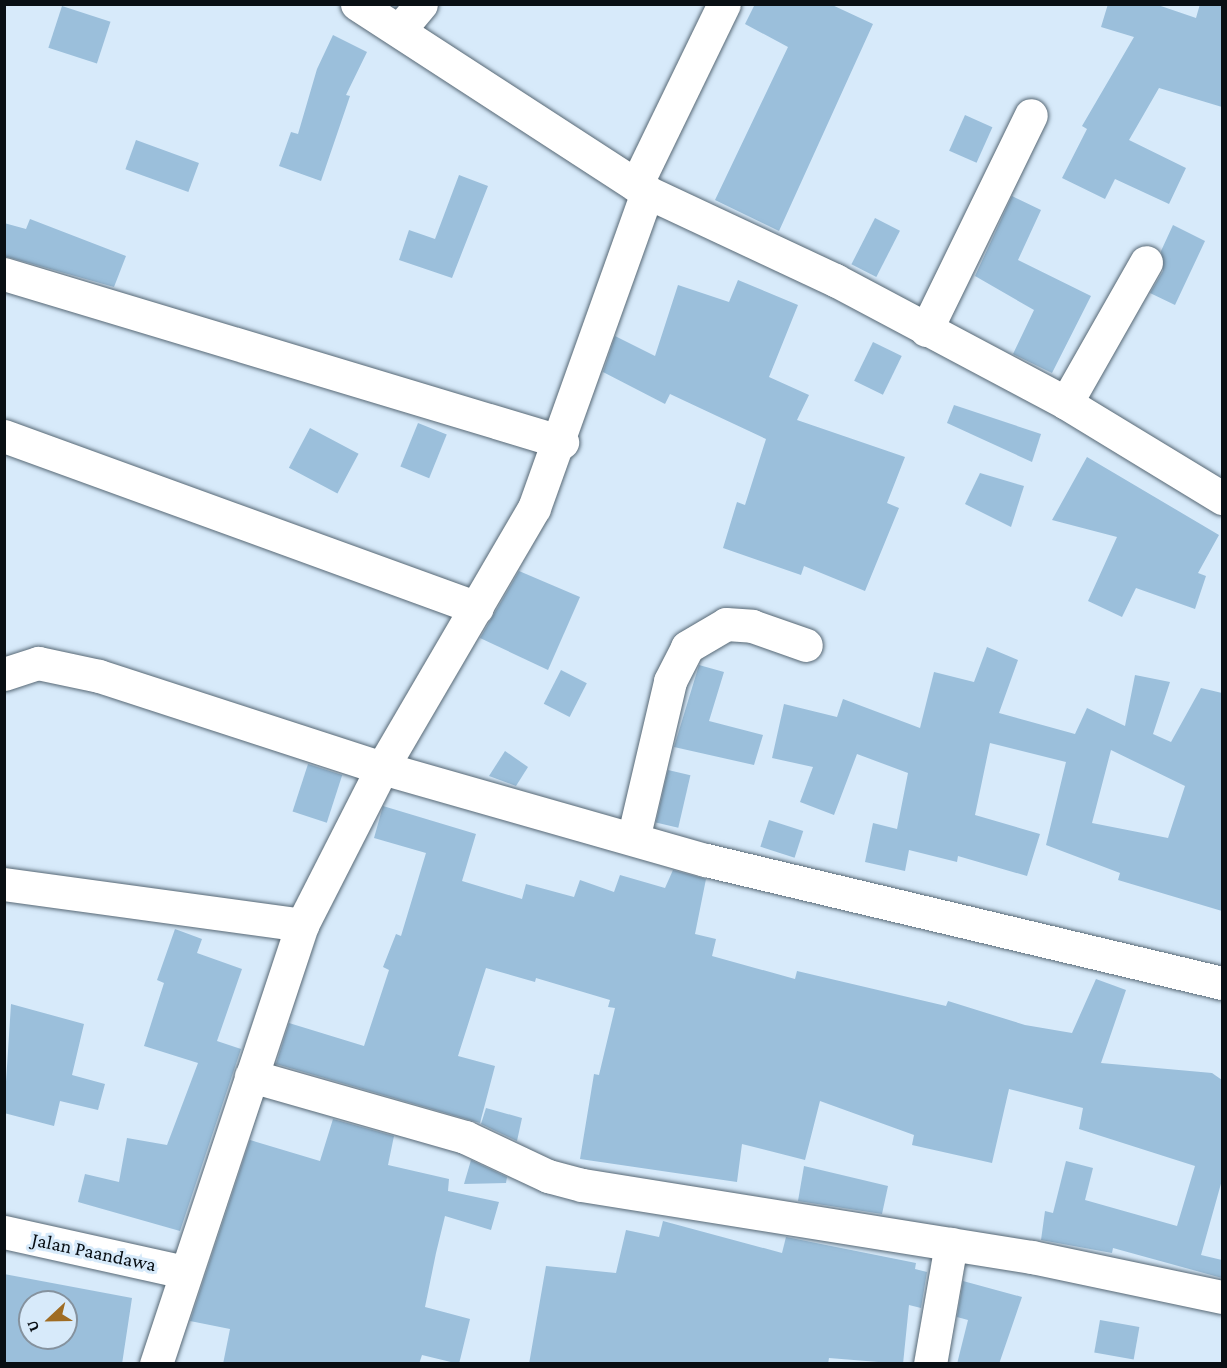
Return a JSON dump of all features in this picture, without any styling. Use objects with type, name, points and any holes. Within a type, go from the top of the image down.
[{"type":"street","points":[[357,4],[411,16],[642,189],[835,280],[1066,403],[1222,498]]},
{"type":"street","points":[[156,1364],[184,1272],[302,925],[382,768],[534,508],[562,442],[642,189],[724,4]]},
{"type":"street","points":[[926,330],[1031,115]]},
{"type":"street","points":[[1066,403],[1146,262]]},
{"type":"street","points":[[4,274],[562,442]]},
{"type":"street","points":[[4,436],[477,608]]},
{"type":"street","points":[[634,835],[670,681],[687,647],[726,624],[753,626],[806,645]]},
{"type":"street","points":[[4,675],[38,663],[99,676],[382,768],[634,835],[705,860],[1222,983]]},
{"type":"street","points":[[4,884],[302,925]]},
{"type":"street","points":[[251,1076],[465,1137],[548,1176],[582,1185],[951,1244],[1222,1297]]},
{"type":"street","name":"Jalan Paandawa","points":[[4,1232],[184,1272]]},
{"type":"street","points":[[930,1364],[951,1244]]},
{"type":"building","points":[[755,4],[830,4],[873,24],[779,231],[715,200],[788,47],[745,24]]},
{"type":"building","points":[[1108,4],[1155,4],[1196,18],[1200,4],[1222,4],[1222,107],[1159,88],[1129,140],[1186,168],[1169,204],[1115,179],[1105,199],[1062,178],[1087,129],[1082,126],[1134,37],[1101,27]]},
{"type":"building","points":[[62,6],[111,22],[97,64],[48,48]]},
{"type":"building","points":[[333,35],[367,52],[346,95],[350,96],[321,181],[279,166],[291,132],[298,134],[317,69]]},
{"type":"building","points":[[965,115],[992,127],[977,163],[949,151]]},
{"type":"building","points":[[136,140],[199,163],[188,192],[125,169]]},
{"type":"building","points":[[459,175],[488,186],[452,278],[399,260],[409,230],[435,239]]},
{"type":"building","points":[[1012,196],[1041,210],[1018,260],[1091,296],[1052,373],[1013,354],[1034,310],[975,276]]},
{"type":"building","points":[[875,218],[900,231],[876,277],[851,264]]},
{"type":"building","points":[[30,219],[126,256],[114,287],[4,256],[4,223],[26,229]]},
{"type":"building","points":[[1173,225],[1205,241],[1175,305],[1150,293],[1163,271],[1161,251]]},
{"type":"building","points":[[738,280],[798,305],[769,377],[809,395],[797,420],[905,457],[887,503],[899,508],[865,591],[804,566],[801,575],[723,548],[737,502],[745,505],[766,439],[670,394],[665,404],[603,372],[615,336],[655,356],[678,285],[729,302]]},
{"type":"building","points":[[873,342],[902,356],[883,395],[854,381]]},
{"type":"building","points":[[954,405],[1041,434],[1032,462],[947,423]]},
{"type":"building","points":[[418,423],[447,435],[429,478],[400,467]]},
{"type":"building","points":[[310,428],[359,454],[337,494],[289,468]]},
{"type":"building","points":[[1087,457],[1219,535],[1198,573],[1206,576],[1195,609],[1136,588],[1122,617],[1088,601],[1117,537],[1052,520]]},
{"type":"building","points":[[980,473],[1024,486],[1011,527],[965,504]]},
{"type":"building","points":[[519,571],[580,597],[548,670],[480,638]]},
{"type":"building","points":[[987,647],[1018,660],[999,713],[1075,734],[1087,708],[1125,726],[1135,675],[1170,682],[1153,734],[1171,742],[1201,688],[1222,693],[1222,911],[1118,880],[1120,873],[1046,845],[1066,762],[990,743],[975,815],[1040,834],[1027,876],[958,856],[957,862],[909,850],[905,871],[865,862],[873,823],[897,829],[908,773],[857,754],[834,815],[800,802],[813,767],[772,758],[784,704],[837,717],[843,699],[920,728],[934,672],[974,682]],"holes":[[[1111,750],[1185,786],[1168,838],[1092,823]]]},
{"type":"building","points":[[699,665],[724,672],[709,721],[763,735],[754,765],[674,747]]},
{"type":"building","points":[[561,670],[587,683],[570,717],[544,704]]},
{"type":"building","points":[[505,751],[528,767],[516,786],[489,776]]},
{"type":"building","points":[[308,764],[342,775],[327,823],[293,812]]},
{"type":"building","points":[[668,770],[690,775],[678,828],[656,823]]},
{"type":"building","points":[[383,806],[476,834],[462,881],[522,899],[526,884],[574,897],[580,880],[614,892],[620,875],[665,888],[673,870],[706,879],[695,934],[716,939],[712,956],[795,979],[797,971],[946,1006],[948,1001],[1025,1025],[1072,1033],[1096,979],[1126,990],[1101,1063],[1212,1073],[1222,1080],[1222,1180],[1201,1255],[1222,1260],[1222,1278],[1113,1248],[1112,1253],[1041,1240],[1045,1211],[1053,1213],[1066,1161],[1093,1168],[1085,1200],[1177,1226],[1195,1166],[1079,1129],[1083,1108],[1009,1089],[992,1163],[912,1145],[914,1135],[820,1101],[805,1160],[742,1144],[737,1182],[580,1159],[594,1074],[599,1075],[615,1008],[608,1007],[610,1000],[536,978],[535,982],[486,968],[458,1056],[495,1066],[480,1123],[276,1064],[289,1023],[364,1046],[389,970],[383,967],[396,934],[401,936],[426,853],[374,838]]},
{"type":"building","points":[[769,820],[803,831],[795,858],[760,847]]},
{"type":"building","points":[[175,929],[202,939],[197,953],[242,969],[217,1041],[241,1049],[180,1231],[78,1202],[85,1174],[119,1182],[127,1138],[167,1145],[198,1063],[144,1046],[164,983],[157,980]]},
{"type":"building","points":[[11,1004],[84,1024],[72,1075],[105,1084],[98,1110],[60,1101],[54,1126],[4,1113]]},
{"type":"building","points":[[486,1108],[522,1118],[517,1141],[481,1124]]},
{"type":"building","points":[[333,1119],[394,1136],[388,1165],[449,1179],[448,1191],[499,1202],[491,1230],[445,1216],[425,1307],[470,1319],[459,1364],[422,1355],[419,1364],[223,1364],[230,1329],[190,1321],[250,1140],[320,1161]]},
{"type":"building","points":[[471,1160],[507,1177],[506,1183],[464,1184]]},
{"type":"building","points":[[804,1166],[888,1186],[882,1214],[798,1201]]},
{"type":"building","points":[[663,1221],[782,1253],[786,1237],[916,1263],[915,1269],[927,1272],[921,1308],[909,1305],[903,1364],[829,1358],[828,1364],[529,1364],[546,1266],[616,1273],[626,1230],[659,1237]]},
{"type":"building","points":[[4,1274],[132,1298],[122,1364],[4,1364]]},
{"type":"building","points":[[963,1281],[1022,1297],[999,1364],[957,1364],[968,1320],[957,1317]]},
{"type":"building","points":[[1100,1320],[1139,1327],[1134,1359],[1094,1352]]}]
